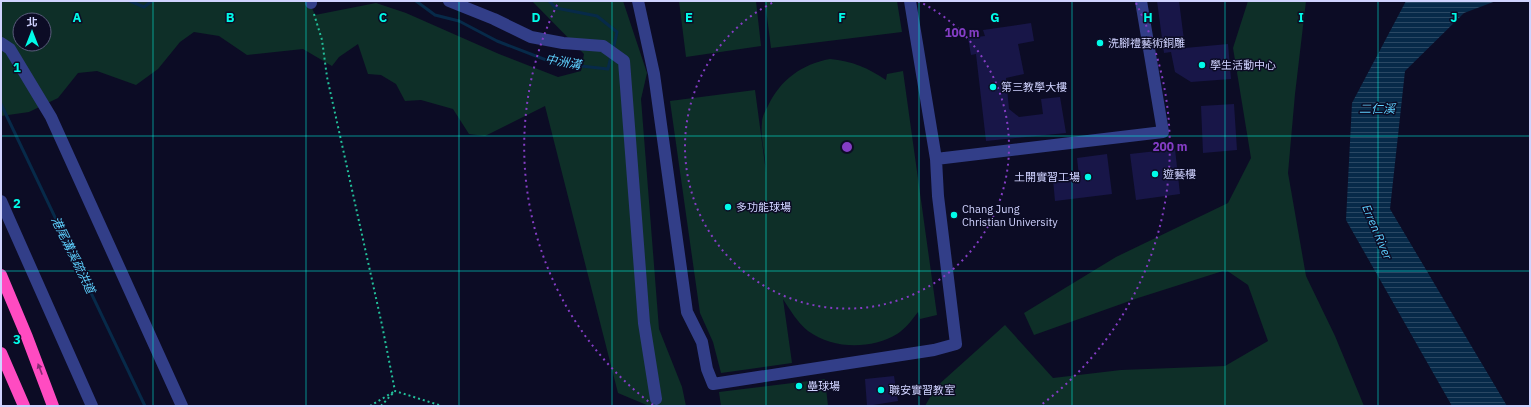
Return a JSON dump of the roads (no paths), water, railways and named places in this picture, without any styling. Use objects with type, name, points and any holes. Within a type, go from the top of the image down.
[{"type":"highway","points":[[1,275],[27,337],[53,406]]},
{"type":"highway","points":[[1,353],[24,406]]},
{"type":"lane","points":[[449,1],[494,19],[531,37],[564,43],[603,46],[624,61],[644,323],[656,399]]},
{"type":"lane","points":[[638,1],[654,74],[687,312],[702,342],[707,369],[713,384],[934,350],[956,344],[938,196],[936,159],[910,1]]},
{"type":"lane","points":[[936,159],[1163,132],[1141,1]]},
{"type":"lane","points":[[1,43],[10,49],[51,117],[182,406]]},
{"type":"lane","points":[[1,201],[92,406]]},
{"type":"water","name":"二仁溪","points":[[1406,1],[1496,1],[1464,13],[1405,71],[1390,209],[1507,406],[1452,406],[1346,220],[1352,103]]},
{"type":"waterway","name":"中洲溝","points":[[130,1],[144,7],[152,1]]},
{"type":"waterway","name":"中洲溝","points":[[416,1],[435,15],[459,21],[497,41],[554,63],[608,69],[611,56]]},
{"type":"waterway","name":"中洲溝","points":[[549,1],[556,8],[597,16],[617,32],[613,50]]},
{"type":"waterway","name":"港尾溝溪疏洪道","points":[[1,104],[145,406]]},
{"type":"place","name":"洗腳禮藝術銅雕","points":[[1100,43]]},
{"type":"place","name":"學生活動中心","points":[[1202,65]]},
{"type":"place","name":"第三教學大樓","points":[[993,87]]},
{"type":"place","name":"遊藝樓","points":[[1155,174]]},
{"type":"place","name":"土開實習工場","points":[[1088,177]]},
{"type":"place","name":"多功能球場","points":[[728,207]]},
{"type":"place","name":"Chang Jung Christian University","points":[[954,215]]},
{"type":"place","name":"壘球場","points":[[799,386]]},
{"type":"place","name":"職安實習教室","points":[[881,390]]},
{"type":"water label","name":"Erren River","points":[[1377,232]]}]
